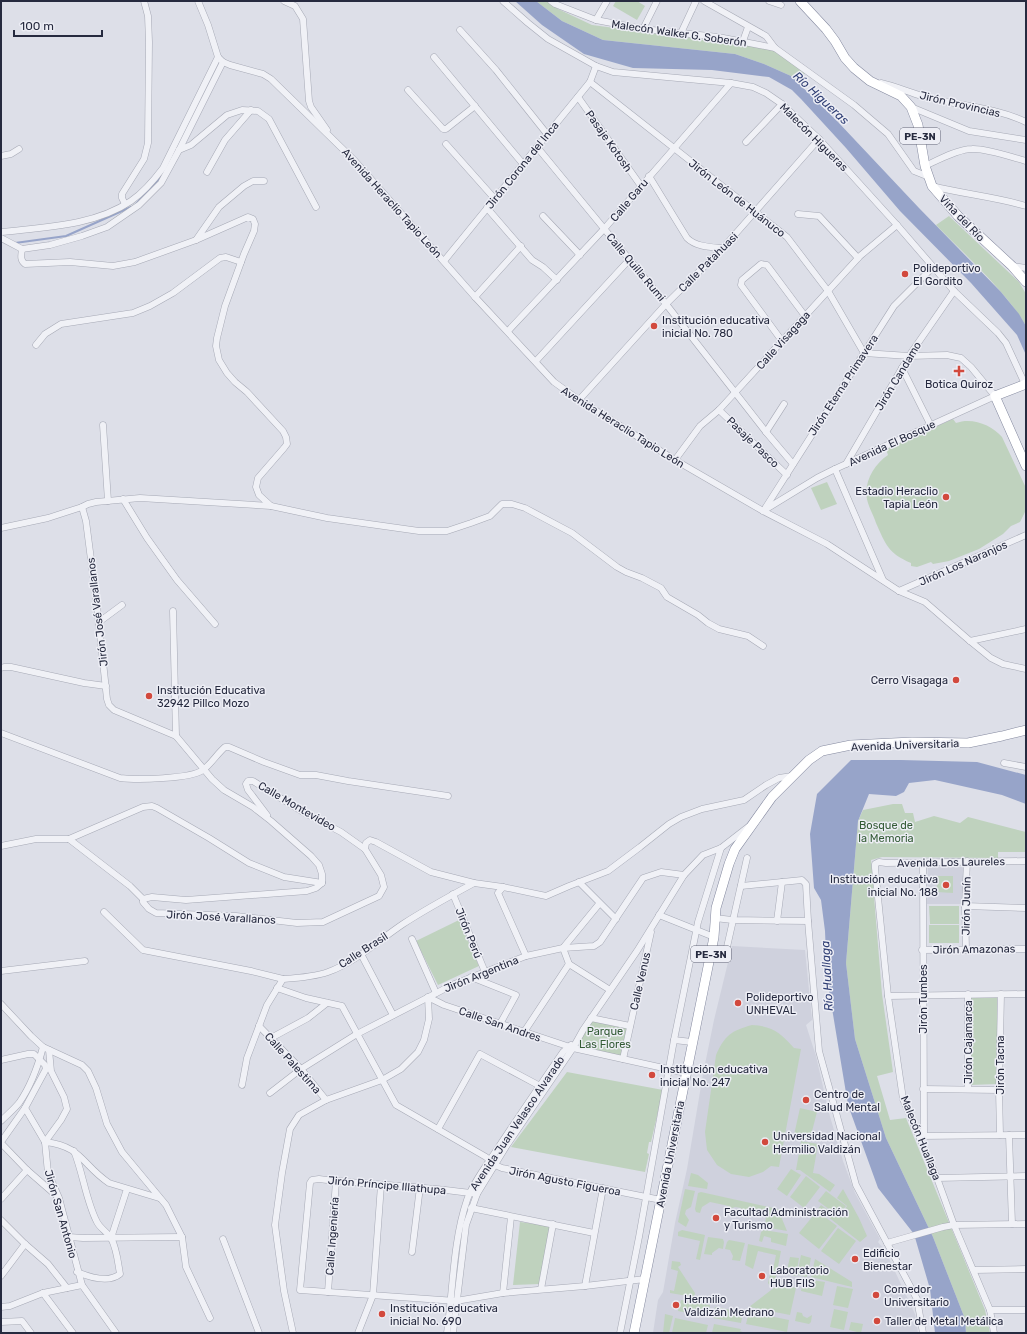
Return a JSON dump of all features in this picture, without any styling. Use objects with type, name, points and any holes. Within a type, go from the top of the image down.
[{"type":"highway","name":"Viña del Río","points":[[800,1],[826,28],[836,41],[844,58],[854,68],[870,81],[901,96],[911,107],[918,125],[925,166],[932,186],[958,216],[1012,266]]},
{"type":"highway","name":"PE-3N","points":[[1012,266],[1026,282]]},
{"type":"highway","name":"Avenida El Bosque","points":[[995,396],[1026,384]]},
{"type":"highway","points":[[995,396],[1026,466]]},
{"type":"highway","name":"Avenida Universitaria","points":[[634,1333],[714,937],[716,908],[735,848],[772,797],[809,760],[822,751],[851,745],[912,742],[968,743],[1026,730]]},
{"type":"street","points":[[124,204],[122,194],[144,159],[148,143],[149,42],[148,16],[144,1]]},
{"type":"street","points":[[1,238],[22,249],[50,245],[82,236],[107,227],[139,205],[161,183],[179,150],[220,60],[198,1]]},
{"type":"street","points":[[284,1],[294,6],[303,19],[309,101],[311,107],[334,140]]},
{"type":"street","name":"Malecón Higueras","points":[[503,1],[548,39],[596,66],[613,72],[731,83],[753,87],[766,93],[782,104],[820,139],[954,291],[998,333],[1006,343],[1026,384]]},
{"type":"street","name":"Malecón Walker G. Soberón","points":[[551,1],[555,4],[596,20],[643,29],[718,37],[775,48],[854,105],[888,134],[914,171],[929,177]]},
{"type":"street","points":[[596,20],[607,1]]},
{"type":"street","points":[[643,29],[657,1]]},
{"type":"street","points":[[681,33],[696,1]]},
{"type":"street","points":[[704,1],[767,37],[775,48]]},
{"type":"street","points":[[769,1],[781,5]]},
{"type":"street","points":[[743,41],[748,27]]},
{"type":"street","points":[[460,30],[496,70],[547,134]]},
{"type":"street","points":[[434,57],[523,164]]},
{"type":"street","points":[[1,232],[76,223],[104,215],[131,201],[151,183],[163,168],[220,60]]},
{"type":"street","name":"Avenida Heraclio Tapio León","points":[[220,60],[230,65],[263,74],[271,78],[334,140],[444,260],[475,297],[554,382],[578,400],[675,460],[763,511],[827,544],[899,591],[925,602],[970,642],[991,658],[1003,664],[1026,669]]},
{"type":"street","name":"Jirón Corona del Inca","points":[[444,260],[590,82],[596,66]]},
{"type":"street","name":"Jirón Provincias","points":[[870,81],[895,86],[922,96],[987,109],[1015,117],[1026,122]]},
{"type":"street","name":"Jirón León de Huánuco","points":[[590,82],[787,237],[828,290],[864,353]]},
{"type":"street","name":"Calle Garu","points":[[508,331],[604,229],[731,83]]},
{"type":"street","points":[[408,90],[443,129],[446,129],[475,106]]},
{"type":"street","name":"Pasaje Kotosh","points":[[578,97],[641,186]]},
{"type":"street","points":[[746,142],[782,104]]},
{"type":"street","points":[[911,107],[969,131],[1026,140]]},
{"type":"street","points":[[179,150],[191,145],[227,115],[242,110],[258,111],[269,119],[316,207]]},
{"type":"street","points":[[208,172],[225,140],[251,110]]},
{"type":"street","name":"Calle Patahuasi","points":[[578,400],[666,304],[757,212],[820,139]]},
{"type":"street","points":[[446,144],[494,198]]},
{"type":"street","name":"Calle Quilla Rumi","points":[[537,147],[666,304],[766,432],[793,464]]},
{"type":"street","points":[[1,156],[11,154],[19,149]]},
{"type":"street","points":[[925,166],[963,150],[971,149],[980,149],[1026,161]]},
{"type":"street","points":[[649,176],[691,242],[697,245],[723,248]]},
{"type":"street","points":[[196,240],[219,207],[229,198],[253,181],[264,181]]},
{"type":"street","points":[[932,186],[1026,206]]},
{"type":"street","points":[[487,208],[532,260],[543,267],[557,280]]},
{"type":"street","points":[[798,214],[819,216],[858,258]]},
{"type":"street","points":[[543,216],[580,255]]},
{"type":"street","points":[[22,249],[22,261],[26,264],[70,262],[113,266],[135,262],[196,240],[248,217],[253,219],[255,224],[254,231],[225,306],[216,346],[219,360],[227,373],[283,431],[286,437],[287,444],[258,478],[256,486],[259,495],[271,506]]},
{"type":"street","name":"Calle Visagaga","points":[[675,460],[700,426],[719,410],[858,258],[897,225]]},
{"type":"street","points":[[475,297],[521,246]]},
{"type":"street","points":[[36,345],[46,334],[61,324],[133,313],[150,306],[173,293],[220,258],[226,257],[241,262]]},
{"type":"street","points":[[536,362],[629,260]]},
{"type":"street","points":[[782,341],[741,285],[742,280],[761,264],[767,265],[805,316]]},
{"type":"street","points":[[1012,266],[1026,268]]},
{"type":"street","name":"Jirón Eterna Primavera","points":[[763,511],[894,306],[933,267]]},
{"type":"street","name":"Jirón Candamo","points":[[846,464],[902,368],[954,291]]},
{"type":"street","points":[[864,353],[910,356],[947,355],[961,358],[971,367],[995,396]]},
{"type":"street","points":[[902,368],[931,426]]},
{"type":"street","name":"Avenida El Bosque","points":[[763,511],[817,478],[835,469],[995,396]]},
{"type":"street","points":[[766,432],[784,404]]},
{"type":"street","name":"Pasaje Pasco","points":[[719,410],[787,475]]},
{"type":"street","points":[[103,425],[108,501]]},
{"type":"street","points":[[835,469],[884,581]]},
{"type":"street","points":[[1,528],[48,518],[96,502],[140,498],[271,506],[327,518],[418,532],[447,531],[490,516],[502,504],[512,504],[525,508],[572,533],[617,567],[661,588],[667,597],[698,615],[708,623],[720,629],[748,636],[764,646]]},
{"type":"street","points":[[123,499],[147,538],[177,580],[216,624]]},
{"type":"street","name":"Jirón José Varallanos","points":[[82,507],[86,521],[107,699],[109,705],[114,710],[176,736],[224,790],[271,821],[311,856],[319,865],[322,874],[322,883],[316,888],[307,891],[186,900],[152,897],[143,899],[143,902],[149,909],[156,913],[236,916],[297,923],[323,922],[379,896],[384,887],[381,875],[364,849]]},
{"type":"street","name":"Jirón Los Naranjos","points":[[899,591],[1026,535]]},
{"type":"street","points":[[99,622],[122,605]]},
{"type":"street","points":[[173,611],[176,736]]},
{"type":"street","points":[[970,642],[1026,629]]},
{"type":"street","points":[[1,668],[11,668],[106,686]]},
{"type":"street","points":[[1,733],[120,778],[133,779],[181,776],[197,773],[205,770],[218,754],[225,748],[229,747],[300,775],[316,775],[448,796]]},
{"type":"street","points":[[1004,763],[1026,767]]},
{"type":"street","points":[[364,849],[366,843],[370,840],[431,872],[474,883],[503,887],[546,896],[608,871],[640,848],[669,824],[681,817],[702,809],[744,800],[779,778],[792,776]]},
{"type":"street","name":"Calle Montevideo","points":[[271,821],[248,790],[246,784],[248,781],[253,781],[303,812],[341,832],[364,849]]},
{"type":"street","points":[[1,846],[36,839],[69,839],[143,807],[152,806],[209,838],[249,863],[284,876],[322,883]]},
{"type":"street","name":"Avenida Juan Velasco Alvarado","points":[[453,1333],[458,1236],[461,1219],[470,1193],[571,1048],[652,927],[684,875],[704,855],[721,848],[751,825]]},
{"type":"street","points":[[69,839],[130,886],[143,899]]},
{"type":"street","name":"Avenida Universitaria","points":[[620,1333],[631,1281],[674,1040],[698,922],[721,848]]},
{"type":"street","points":[[726,948],[747,858]]},
{"type":"street","name":"Avenida Los Laureles","points":[[876,863],[1026,861]]},
{"type":"street","name":"Jirón Junín","points":[[966,950],[965,906],[967,862]]},
{"type":"street","name":"Malecón Huallaga","points":[[876,863],[875,868],[888,996],[904,1099],[921,1136],[954,1225],[990,1310],[994,1333]]},
{"type":"street","name":"Jirón Tumbes","points":[[921,1136],[923,1089],[923,863]]},
{"type":"street","name":"Jirón Argentina","points":[[270,1093],[301,1069],[357,1034],[452,984],[526,956],[563,948],[594,946],[600,942],[641,880],[645,877],[661,872],[684,875]]},
{"type":"street","points":[[741,886],[799,881],[804,881],[806,884],[819,1051],[856,1185],[917,1299],[923,1333]]},
{"type":"street","points":[[579,882],[599,904],[616,919]]},
{"type":"street","points":[[777,921],[782,882]]},
{"type":"street","name":"Calle Brasil","points":[[283,979],[311,976],[329,972],[361,954],[403,924],[444,898],[474,883]]},
{"type":"street","points":[[503,887],[498,893],[526,956]]},
{"type":"street","name":"Jirón Perú","points":[[453,894],[485,972]]},
{"type":"street","points":[[599,904],[563,948],[569,964],[610,990]]},
{"type":"street","points":[[965,906],[1026,908]]},
{"type":"street","points":[[104,912],[143,950],[283,979],[267,1005],[247,1058],[242,1086]]},
{"type":"street","points":[[659,915],[714,937]]},
{"type":"street","points":[[715,918],[732,920],[808,921]]},
{"type":"street","name":"Calle Venus","points":[[623,1060],[652,927]]},
{"type":"street","points":[[412,939],[436,993]]},
{"type":"street","name":"Jirón Amazonas","points":[[922,950],[1026,949]]},
{"type":"street","points":[[361,954],[393,1015]]},
{"type":"street","points":[[1,971],[85,961]]},
{"type":"street","points":[[524,1032],[569,964]]},
{"type":"street","points":[[471,977],[516,995],[500,1024]]},
{"type":"street","points":[[277,988],[306,998],[327,1003]]},
{"type":"street","name":"Jirón Cajamarca","points":[[968,994],[968,1090]]},
{"type":"street","name":"Jirón Tacna","points":[[1000,1135],[999,1090],[1001,994]]},
{"type":"street","points":[[888,996],[1026,994]]},
{"type":"street","points":[[293,1333],[284,1291],[275,1225],[290,1129],[298,1115],[326,1100],[382,1080],[401,1070],[418,1052],[424,1040],[429,1019],[428,997]]},
{"type":"street","name":"Calle San Andres","points":[[428,997],[444,1005],[571,1048],[686,1073]]},
{"type":"street","points":[[271,1038],[308,1018],[327,1003]]},
{"type":"street","name":"Jirón Agusto Figueroa","points":[[327,1003],[342,1006],[396,1105],[492,1163],[502,1168],[661,1200]]},
{"type":"street","points":[[1,1004],[30,1036],[46,1048],[82,1065],[88,1071],[96,1088],[107,1124],[122,1152],[161,1199],[182,1237],[186,1267],[210,1318]]},
{"type":"street","points":[[591,1018],[630,1026]]},
{"type":"street","name":"Calle Palestima","points":[[259,1026],[301,1069],[326,1100]]},
{"type":"street","points":[[674,1040],[692,1042]]},
{"type":"street","points":[[1,1121],[18,1104],[28,1088],[46,1048]]},
{"type":"street","points":[[46,1048],[51,1071],[64,1097],[67,1109],[45,1142],[58,1144],[74,1151],[109,1183],[161,1199]]},
{"type":"street","name":"Avenida Juan Velasco Alvarado","points":[[447,1333],[454,1301],[466,1225],[477,1194],[492,1163],[540,1086],[571,1048]]},
{"type":"street","points":[[1,1060],[34,1054],[45,1065],[46,1069],[25,1108],[1,1142],[27,1170],[59,1198]]},
{"type":"street","points":[[438,1129],[480,1054],[540,1086]]},
{"type":"street","points":[[923,1089],[999,1090]]},
{"type":"street","name":"Jirón San Antonio","points":[[25,1108],[45,1142],[48,1173],[59,1198],[82,1285],[116,1333]]},
{"type":"street","points":[[1009,1135],[1012,1224]]},
{"type":"street","points":[[921,1136],[1026,1135]]},
{"type":"street","points":[[74,1151],[97,1222],[111,1238],[118,1261],[120,1274],[116,1278],[106,1278],[87,1276],[78,1272]]},
{"type":"street","points":[[1,1199],[27,1170]]},
{"type":"street","points":[[937,1178],[1026,1176]]},
{"type":"street","name":"Jirón Príncipe Illathupa","points":[[328,1292],[300,1290],[310,1183],[312,1180],[319,1179],[420,1187],[477,1194]]},
{"type":"street","name":"Calle Ingeniería","points":[[328,1292],[336,1181]]},
{"type":"street","points":[[358,1333],[373,1295],[381,1185]]},
{"type":"street","points":[[412,1252],[420,1187]]},
{"type":"street","points":[[585,1286],[603,1188]]},
{"type":"street","points":[[111,1238],[127,1189]]},
{"type":"street","points":[[471,1208],[594,1233]]},
{"type":"street","points":[[503,1293],[512,1217]]},
{"type":"street","points":[[1,1220],[48,1264],[67,1288]]},
{"type":"street","points":[[541,1289],[553,1224]]},
{"type":"street","points":[[887,1243],[899,1238],[954,1225],[1026,1224]]},
{"type":"street","points":[[69,1237],[182,1237]]},
{"type":"street","points":[[223,1239],[259,1333]]},
{"type":"street","points":[[1,1276],[25,1244]]},
{"type":"street","points":[[974,1270],[1026,1270]]},
{"type":"street","points":[[328,1292],[454,1301],[503,1293],[644,1280]]},
{"type":"street","points":[[1,1307],[10,1306],[43,1293],[82,1285]]},
{"type":"street","points":[[43,1293],[73,1333]]},
{"type":"street","points":[[990,1310],[1026,1310]]},
{"type":"street","points":[[1,1322],[22,1321],[30,1333]]},
{"type":"shaded area","name":"Institución educativa inicial No. 188","points":[[928,866],[964,867],[964,904],[927,904]]},
{"type":"shaded area","name":"Universidad Nacional Hermilio Valdizán","points":[[732,946],[805,950],[812,1020],[806,1025],[816,1056],[829,1113],[843,1161],[855,1193],[880,1239],[878,1242],[884,1248],[915,1314],[918,1333],[653,1333],[658,1300],[663,1292],[675,1223],[687,1169],[714,1020]]},
{"type":"green space","points":[[536,1],[547,1],[558,9],[592,25],[773,49],[806,72],[798,82],[791,76],[764,64],[735,54],[603,40],[562,21]]},
{"type":"green space","points":[[616,1],[637,1],[645,6],[637,20],[613,6]]},
{"type":"green space","points":[[949,216],[1019,282],[1026,294],[1026,326],[996,286],[936,225]]},
{"type":"green space","name":"Estadio Heraclio Tapia León","points":[[953,419],[956,423],[969,421],[981,423],[993,429],[1002,437],[1026,488],[1025,512],[1020,522],[1011,526],[1003,534],[979,549],[949,561],[933,564],[931,562],[917,567],[911,566],[911,563],[897,556],[885,543],[868,503],[866,489],[873,470],[888,455],[886,449]]},
{"type":"green space","points":[[827,482],[837,504],[821,510],[811,488]]},
{"type":"green space","name":"Bosque de la Memoria","points":[[893,804],[902,804],[905,813],[913,813],[915,822],[934,816],[960,823],[968,817],[1026,832],[1026,852],[998,852],[998,858],[882,857],[871,860],[882,994],[893,1072],[877,1076],[890,1120],[906,1118],[985,1310],[990,1333],[966,1333],[965,1319],[933,1237],[886,1138],[855,1039],[846,963],[858,821],[863,810]]},
{"type":"green space","points":[[937,876],[953,876],[953,893],[937,892]]},
{"type":"green space","points":[[929,906],[959,906],[959,924],[930,924]]},
{"type":"green space","points":[[459,920],[479,966],[438,985],[416,941]]},
{"type":"green space","points":[[929,925],[959,925],[959,943],[929,943]]},
{"type":"green space","points":[[971,997],[997,997],[997,1084],[970,1085]]},
{"type":"green space","name":"Parque Las Flores","points":[[593,1020],[627,1027],[623,1056],[573,1046]]},
{"type":"green space","points":[[752,1025],[765,1027],[776,1031],[794,1048],[801,1049],[779,1167],[771,1166],[763,1172],[749,1177],[731,1174],[717,1165],[707,1150],[705,1132],[716,1055],[726,1038],[739,1029]]},
{"type":"green space","points":[[567,1072],[663,1090],[651,1142],[649,1142],[647,1153],[649,1154],[645,1172],[511,1147]]},
{"type":"green space","points":[[800,1108],[817,1112],[810,1139],[794,1135]]},
{"type":"green space","points":[[801,1141],[818,1144],[813,1173],[819,1174],[835,1185],[830,1192],[800,1170],[796,1170]]},
{"type":"green space","points":[[791,1169],[801,1175],[787,1196],[777,1189]]},
{"type":"green space","points":[[691,1173],[698,1175],[708,1183],[707,1189],[688,1186]]},
{"type":"green space","points":[[806,1176],[820,1187],[804,1208],[790,1197]]},
{"type":"green space","points":[[685,1189],[695,1191],[691,1207],[686,1210],[685,1214],[689,1220],[686,1227],[678,1222]]},
{"type":"green space","points":[[843,1189],[867,1236],[860,1242],[818,1209],[821,1205],[839,1218],[847,1206],[837,1198]]},
{"type":"green space","points":[[826,1191],[846,1206],[838,1216],[818,1201]]},
{"type":"green space","points":[[701,1192],[778,1209],[787,1231],[765,1227],[766,1215],[747,1210],[745,1213],[741,1208],[735,1207],[730,1209],[729,1206],[710,1202],[702,1207],[700,1213],[696,1212],[695,1209],[698,1193]]},
{"type":"green space","points":[[817,1211],[837,1226],[819,1249],[799,1233]]},
{"type":"green space","points":[[520,1222],[550,1226],[540,1284],[513,1285]]},
{"type":"green space","points":[[838,1228],[856,1241],[839,1264],[821,1251]]},
{"type":"green space","points":[[682,1230],[705,1235],[700,1260],[696,1259],[700,1241],[678,1236],[678,1232]]},
{"type":"green space","points":[[764,1230],[788,1234],[786,1246],[771,1242],[771,1238],[764,1236],[762,1242],[759,1241],[761,1232]]},
{"type":"green space","points":[[708,1237],[723,1239],[723,1249],[719,1248],[712,1253],[712,1255],[704,1254]]},
{"type":"green space","points":[[729,1240],[745,1243],[740,1261],[732,1260],[733,1256],[730,1250],[725,1249]]},
{"type":"green space","points":[[748,1244],[781,1251],[775,1282],[770,1286],[768,1283],[770,1275],[772,1274],[776,1255],[758,1251],[753,1269],[745,1265]]},
{"type":"green space","points":[[801,1255],[811,1258],[807,1277],[797,1275]]},
{"type":"green space","points":[[790,1257],[799,1258],[796,1276],[786,1274]]},
{"type":"green space","points":[[815,1259],[852,1282],[852,1287],[811,1277]]},
{"type":"green space","points":[[672,1261],[680,1262],[681,1265],[678,1267],[695,1293],[694,1297],[670,1293],[670,1290],[674,1291],[678,1271],[671,1269]]},
{"type":"green space","points":[[812,1280],[825,1282],[822,1296],[801,1291],[802,1286]]},
{"type":"green space","points":[[779,1284],[796,1288],[790,1315],[749,1307]]},
{"type":"green space","points":[[837,1286],[853,1289],[848,1308],[833,1305]]},
{"type":"green space","points":[[681,1300],[710,1305],[708,1317],[678,1311]]},
{"type":"green space","points":[[715,1307],[743,1312],[741,1323],[713,1318]]},
{"type":"green space","points":[[834,1309],[848,1312],[844,1330],[830,1327]]},
{"type":"green space","points":[[749,1312],[789,1320],[787,1332],[746,1324]]},
{"type":"green space","points":[[797,1312],[802,1313],[803,1316],[807,1318],[812,1315],[811,1322],[809,1324],[795,1321]]},
{"type":"green space","points":[[665,1314],[673,1316],[669,1333],[663,1333]]},
{"type":"green space","points":[[675,1318],[708,1325],[706,1333],[672,1333]]},
{"type":"green space","points":[[851,1322],[863,1324],[861,1333],[849,1330]]},
{"type":"green space","points":[[714,1324],[741,1329],[740,1331],[745,1333],[712,1333]]},
{"type":"water","points":[[515,1],[536,1],[562,21],[603,40],[735,54],[764,64],[791,76],[838,122],[1001,292],[1019,314],[1026,326],[1026,355],[1017,335],[971,283],[900,211],[846,148],[792,90],[769,77],[712,70],[633,68],[584,54],[542,25]]},
{"type":"water","name":"Río Huallaga","points":[[851,760],[977,762],[1026,775],[1026,804],[1002,795],[935,780],[909,783],[904,792],[896,796],[869,794],[858,821],[846,963],[855,1039],[886,1138],[933,1237],[965,1319],[966,1333],[935,1333],[930,1289],[914,1234],[878,1188],[848,1105],[827,978],[825,931],[821,900],[814,888],[810,834],[817,794]]},
{"type":"waterway","points":[[136,204],[161,177]]},
{"type":"waterway","points":[[15,243],[66,236],[131,207]]},
{"type":"place","name":"Polideportivo El Gordito","points":[[905,274]]},
{"type":"place","name":"Institución educativa inicial No. 780","points":[[654,326]]},
{"type":"place","name":"Botica Quiroz","points":[[959,371]]},
{"type":"place","name":"Estadio Heraclio Tapia León","points":[[946,497]]},
{"type":"place","name":"Cerro Visagaga","points":[[956,680]]},
{"type":"place","name":"Institución Educativa 32942 Pillco Mozo","points":[[149,696]]},
{"type":"place","name":"Institución educativa inicial No. 188","points":[[946,885]]},
{"type":"place","name":"Polideportivo UNHEVAL","points":[[738,1003]]},
{"type":"place","name":"Institución educativa inicial No. 247","points":[[652,1075]]},
{"type":"place","name":"Centro de Salud Mental","points":[[806,1100]]},
{"type":"place","name":"Universidad Nacional Hermilio Valdizán","points":[[765,1142]]},
{"type":"place","name":"Facultad Administración y Turismo","points":[[716,1218]]},
{"type":"place","name":"Edificio Bienestar","points":[[855,1259]]},
{"type":"place","name":"Laboratorio HUB FIIS","points":[[762,1276]]},
{"type":"place","name":"Comedor Universitario","points":[[876,1295]]},
{"type":"place","name":"Hermilio Valdizán Medrano","points":[[676,1305]]},
{"type":"place","name":"Institución educativa inicial No. 690","points":[[382,1314]]},
{"type":"place","name":"Taller de Metal Metálica","points":[[877,1321]]},
{"type":"water label","name":"Río Higueras","points":[[821,98]]}]
